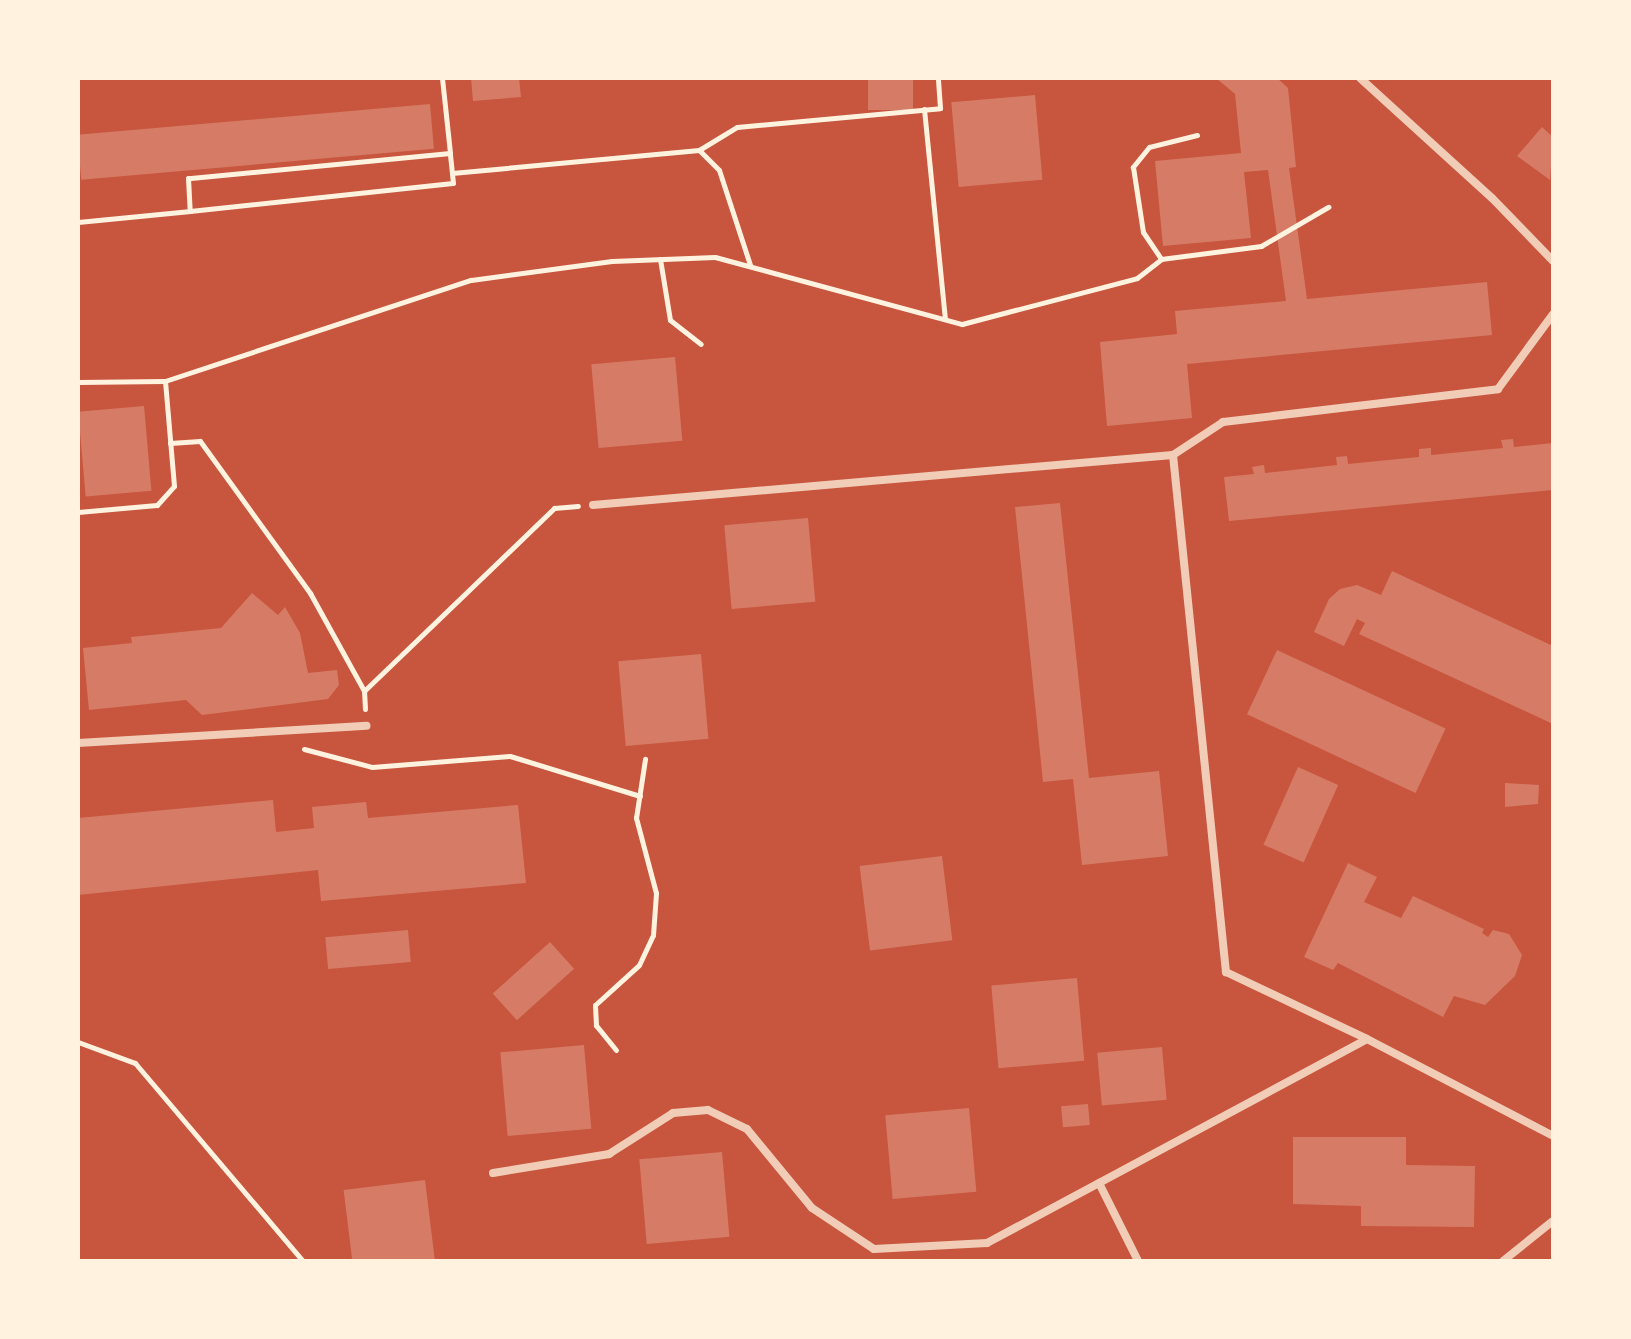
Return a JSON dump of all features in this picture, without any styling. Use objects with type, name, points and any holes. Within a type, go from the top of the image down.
[{"type":"street","points":[[1360,78],[1492,198],[1553,261]]},
{"type":"street","points":[[593,505],[1173,455],[1223,422],[1498,389],[1553,314]]},
{"type":"street","points":[[1173,455],[1226,972],[1367,1039],[1553,1136]]},
{"type":"street","points":[[78,743],[366,726]]},
{"type":"street","points":[[493,1173],[609,1154],[673,1113],[708,1110],[747,1129],[812,1208],[874,1249],[987,1243],[1367,1039]]},
{"type":"street","points":[[1099,1183],[1138,1261]]},
{"type":"street","points":[[1503,1261],[1553,1221]]},
{"type":"path","points":[[78,222],[453,183],[442,78]]},
{"type":"path","points":[[452,173],[699,150],[737,127],[940,108],[938,78]]},
{"type":"path","points":[[924,109],[945,320]]},
{"type":"path","points":[[1161,259],[1143,232],[1133,167],[1149,147],[1197,135]]},
{"type":"path","points":[[699,150],[719,170],[750,265]]},
{"type":"path","points":[[190,211],[188,178],[450,153]]},
{"type":"path","points":[[78,381],[165,381],[471,280],[660,259],[715,257],[962,324],[1137,278],[1161,259],[1261,246],[1328,207]]},
{"type":"path","points":[[660,259],[670,320],[701,344]]},
{"type":"path","points":[[78,512],[157,505],[174,486],[165,381]]},
{"type":"path","points":[[170,443],[200,441],[310,593],[364,691],[366,726]]},
{"type":"path","points":[[364,691],[554,508],[593,505]]},
{"type":"path","points":[[297,747],[372,767],[510,756],[640,796]]},
{"type":"path","points":[[616,1050],[596,1025],[595,1005],[639,965],[653,935],[656,893],[636,818],[645,759]]},
{"type":"path","points":[[78,1042],[135,1063],[303,1261]]},
{"type":"building","points":[[471,78],[519,78],[521,97],[473,101]]},
{"type":"building","points":[[868,78],[913,78],[913,110],[868,110]]},
{"type":"building","points":[[1216,78],[1277,78],[1288,88],[1296,167],[1289,168],[1307,299],[1487,282],[1492,335],[1187,364],[1192,418],[1107,426],[1100,342],[1177,334],[1175,311],[1286,301],[1268,170],[1244,172],[1251,238],[1163,246],[1155,161],[1241,153],[1235,94]]},
{"type":"building","points":[[1035,95],[1042,180],[959,187],[951,102]]},
{"type":"building","points":[[430,104],[434,149],[81,180],[78,135]]},
{"type":"building","points":[[1542,127],[1553,137],[1550,180],[1517,156]]},
{"type":"building","points":[[675,357],[682,441],[599,448],[591,364]]},
{"type":"building","points":[[144,406],[151,491],[86,496],[78,412]]},
{"type":"building","points":[[1513,439],[1514,447],[1553,443],[1553,490],[1229,521],[1224,477],[1254,474],[1252,467],[1264,465],[1265,473],[1337,465],[1336,457],[1347,456],[1348,464],[1419,457],[1419,449],[1431,448],[1431,455],[1503,448],[1501,440]]},
{"type":"building","points":[[1060,503],[1089,778],[1159,771],[1168,856],[1082,865],[1073,779],[1043,782],[1015,507]]},
{"type":"building","points":[[808,518],[815,602],[732,609],[724,525]]},
{"type":"building","points":[[1392,571],[1553,646],[1553,724],[1359,634],[1365,623],[1357,619],[1344,646],[1314,632],[1329,599],[1340,589],[1357,585],[1381,595]]},
{"type":"building","points":[[252,593],[278,615],[285,607],[300,633],[308,673],[337,670],[339,685],[328,699],[202,715],[186,700],[89,710],[83,648],[132,643],[131,637],[221,628]]},
{"type":"building","points":[[1277,650],[1446,729],[1416,793],[1247,714]]},
{"type":"building","points":[[701,654],[708,739],[626,746],[618,661]]},
{"type":"building","points":[[1298,767],[1338,785],[1304,863],[1263,845]]},
{"type":"building","points":[[1505,783],[1539,785],[1538,804],[1505,807]]},
{"type":"building","points":[[273,800],[276,832],[314,828],[312,807],[366,802],[368,818],[518,805],[526,883],[321,901],[318,870],[78,895],[78,818]]},
{"type":"building","points":[[942,856],[952,940],[870,950],[860,866]]},
{"type":"building","points":[[1348,863],[1377,877],[1364,902],[1401,918],[1413,896],[1484,929],[1482,933],[1488,937],[1493,930],[1509,934],[1522,955],[1515,976],[1485,1005],[1454,996],[1443,1017],[1338,963],[1333,970],[1304,957]]},
{"type":"building","points":[[408,930],[411,962],[328,969],[325,937]]},
{"type":"building","points":[[550,942],[574,969],[517,1020],[493,994]]},
{"type":"building","points":[[1077,978],[1084,1061],[999,1068],[991,985]]},
{"type":"building","points":[[584,1045],[591,1129],[508,1136],[500,1052]]},
{"type":"building","points":[[1162,1047],[1167,1100],[1102,1105],[1097,1053]]},
{"type":"building","points":[[1088,1104],[1090,1125],[1063,1127],[1061,1106]]},
{"type":"building","points":[[969,1108],[976,1192],[893,1199],[885,1115]]},
{"type":"building","points":[[1293,1137],[1406,1137],[1406,1165],[1475,1166],[1474,1227],[1361,1226],[1361,1206],[1293,1204]]},
{"type":"building","points":[[722,1152],[729,1237],[647,1244],[639,1159]]},
{"type":"building","points":[[425,1180],[435,1261],[352,1261],[344,1190]]}]
